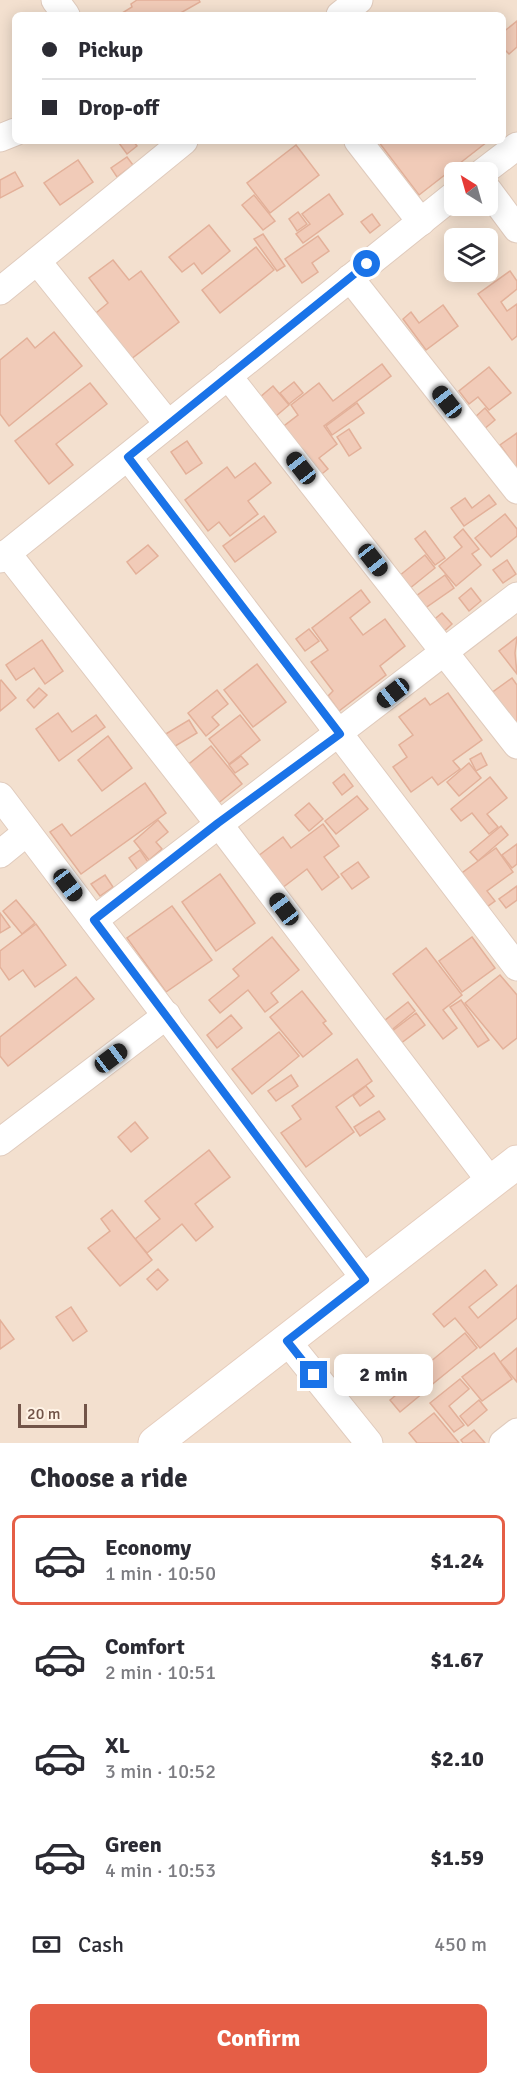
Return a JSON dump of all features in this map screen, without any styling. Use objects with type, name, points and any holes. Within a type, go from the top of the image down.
[{"type":"street","points":[[54,0],[64,12]]},
{"type":"street","points":[[344,12],[359,0]]},
{"type":"street","points":[[360,144],[421,222]]},
{"type":"street","points":[[0,291],[170,145]]},
{"type":"street","points":[[496,162],[517,146]]},
{"type":"street","points":[[444,203],[4,556],[218,823],[491,1182]]},
{"type":"street","points":[[498,203],[517,229]]},
{"type":"street","points":[[37,261],[168,424]]},
{"type":"street","points":[[350,278],[517,490]]},
{"type":"street","points":[[228,376],[446,651],[517,745]]},
{"type":"street","points":[[128,457],[517,967]]},
{"type":"street","points":[[94,920],[218,823],[340,734],[517,596]]},
{"type":"street","points":[[0,796],[365,1280]]},
{"type":"street","points":[[0,854],[27,832]]},
{"type":"street","points":[[0,1142],[167,1016]]},
{"type":"street","points":[[155,1443],[517,1162]]},
{"type":"street","points":[[287,1341],[369,1443]]},
{"type":"street","points":[[503,1443],[517,1432]]},
{"type":"shaded area","points":[[0,0],[517,0],[517,1443],[0,1443]]},
{"type":"building","points":[[137,0],[199,0],[200,2],[182,12],[124,12],[132,7],[131,4]]},
{"type":"building","points":[[517,21],[517,47],[509,54],[506,51],[506,30]]},
{"type":"building","points":[[120,144],[135,144],[137,146],[127,154]]},
{"type":"building","points":[[380,144],[484,144],[461,162],[444,162],[444,176],[419,195]]},
{"type":"building","points":[[296,145],[319,175],[270,213],[247,183]]},
{"type":"building","points":[[127,157],[133,165],[117,177],[111,168]]},
{"type":"building","points":[[78,160],[93,182],[60,205],[44,183]]},
{"type":"building","points":[[15,172],[23,186],[0,198],[0,180]]},
{"type":"building","points":[[329,194],[343,214],[303,243],[296,234],[310,224],[302,214]]},
{"type":"building","points":[[254,195],[275,221],[263,230],[242,205]]},
{"type":"building","points":[[298,212],[307,224],[297,231],[289,219]]},
{"type":"building","points":[[372,214],[380,225],[370,233],[361,222]]},
{"type":"building","points":[[209,225],[230,251],[202,274],[194,263],[182,272],[169,257]]},
{"type":"building","points":[[263,234],[285,266],[277,271],[254,239]]},
{"type":"building","points":[[318,236],[329,251],[312,263],[318,272],[302,283],[285,259]]},
{"type":"building","points":[[256,247],[274,270],[220,313],[202,290]]},
{"type":"building","points":[[113,260],[129,280],[141,271],[179,322],[126,363],[91,317],[108,303],[89,278]]},
{"type":"building","points":[[510,271],[517,281],[517,289],[501,302],[507,311],[517,304],[517,336],[512,340],[478,294],[498,282]]},
{"type":"building","points":[[443,305],[458,326],[426,350],[403,319],[411,312],[419,323]]},
{"type":"building","points":[[54,332],[82,366],[9,426],[0,414],[0,360],[27,338],[35,348]]},
{"type":"building","points":[[382,364],[391,376],[324,426],[337,444],[319,458],[328,469],[313,481],[276,432],[298,415],[291,405],[319,383],[333,401]]},
{"type":"building","points":[[489,367],[511,393],[489,410],[478,397],[469,404],[459,391]]},
{"type":"building","points":[[294,382],[303,393],[289,404],[280,393]]},
{"type":"building","points":[[90,383],[107,404],[56,444],[73,465],[49,484],[15,441]]},
{"type":"building","points":[[273,386],[289,405],[269,422],[253,403]]},
{"type":"building","points":[[357,403],[364,413],[332,435],[326,426]]},
{"type":"building","points":[[485,408],[495,420],[483,430],[473,419]]},
{"type":"building","points":[[349,429],[361,448],[349,456],[337,437]]},
{"type":"building","points":[[517,433],[517,469],[500,445]]},
{"type":"building","points":[[187,441],[202,463],[186,474],[171,452]]},
{"type":"building","points":[[255,463],[271,483],[248,501],[258,514],[230,536],[219,522],[208,531],[185,500],[227,467],[235,478]]},
{"type":"building","points":[[489,495],[496,504],[464,526],[451,508],[465,498],[472,508]]},
{"type":"building","points":[[505,514],[517,529],[517,536],[491,557],[475,538]]},
{"type":"building","points":[[264,516],[276,532],[235,562],[223,546]]},
{"type":"building","points":[[463,529],[479,549],[472,554],[481,565],[456,586],[439,566],[462,547],[454,537]]},
{"type":"building","points":[[425,531],[445,558],[435,565],[415,539]]},
{"type":"building","points":[[148,545],[158,556],[136,574],[127,562]]},
{"type":"building","points":[[425,555],[435,568],[409,589],[399,576]]},
{"type":"building","points":[[507,560],[516,574],[503,583],[493,570]]},
{"type":"building","points":[[445,575],[454,588],[421,611],[412,599]]},
{"type":"building","points":[[471,588],[481,601],[469,611],[459,598]]},
{"type":"building","points":[[361,590],[370,602],[350,618],[363,635],[385,619],[405,646],[380,666],[386,675],[339,711],[328,696],[333,691],[311,662],[328,650],[312,628]]},
{"type":"building","points":[[442,613],[452,624],[437,638],[426,626]]},
{"type":"building","points":[[309,629],[319,641],[305,651],[296,639]]},
{"type":"building","points":[[517,637],[515,653],[517,674],[499,651]]},
{"type":"building","points":[[42,640],[63,671],[45,684],[34,668],[16,680],[6,665]]},
{"type":"building","points":[[257,664],[286,702],[253,727],[224,690]]},
{"type":"building","points":[[512,678],[517,685],[517,722],[505,730],[483,699]]},
{"type":"building","points":[[0,681],[16,698],[0,711]]},
{"type":"building","points":[[39,688],[47,695],[34,708],[27,700]]},
{"type":"building","points":[[217,690],[228,704],[212,717],[219,725],[206,736],[188,713]]},
{"type":"building","points":[[448,693],[482,740],[453,761],[460,769],[438,785],[432,777],[411,792],[393,767],[407,757],[399,745],[413,735],[399,717],[425,698],[430,705]]},
{"type":"building","points":[[58,713],[72,732],[96,715],[105,727],[59,761],[36,729]]},
{"type":"building","points":[[240,715],[260,740],[229,764],[209,739]]},
{"type":"building","points":[[189,720],[197,733],[167,751],[159,738]]},
{"type":"building","points":[[108,736],[132,768],[102,791],[78,760]]},
{"type":"building","points":[[211,746],[242,784],[211,809],[180,771]]},
{"type":"building","points":[[481,753],[487,765],[476,771],[470,759]]},
{"type":"building","points":[[241,756],[248,764],[235,773],[229,765]]},
{"type":"building","points":[[469,763],[481,778],[459,796],[447,782]]},
{"type":"building","points":[[344,774],[353,786],[342,795],[333,783]]},
{"type":"building","points":[[490,777],[507,798],[487,814],[498,827],[489,834],[472,813],[461,821],[451,809]]},
{"type":"building","points":[[145,783],[166,813],[81,874],[50,832],[62,824],[71,836]]},
{"type":"building","points":[[357,796],[368,809],[336,834],[325,821]]},
{"type":"building","points":[[309,803],[323,819],[309,831],[295,815]]},
{"type":"building","points":[[158,820],[168,832],[156,842],[162,849],[149,860],[134,841]]},
{"type":"building","points":[[323,824],[339,846],[324,857],[339,877],[322,890],[307,869],[273,895],[249,863],[283,837],[291,848]]},
{"type":"building","points":[[501,826],[508,835],[478,861],[470,852]]},
{"type":"building","points":[[517,844],[517,864],[512,868],[502,855]]},
{"type":"building","points":[[496,848],[513,872],[487,891],[495,901],[480,912],[455,878]]},
{"type":"building","points":[[140,850],[150,865],[139,872],[129,858]]},
{"type":"building","points":[[358,862],[369,877],[352,889],[341,874]]},
{"type":"building","points":[[220,874],[255,923],[216,951],[182,902]]},
{"type":"building","points":[[105,875],[113,887],[100,896],[91,884]]},
{"type":"building","points":[[517,886],[517,900],[506,908],[499,899]]},
{"type":"building","points":[[16,900],[35,923],[22,934],[3,911]]},
{"type":"building","points":[[172,906],[212,960],[166,992],[127,938]]},
{"type":"building","points":[[0,913],[10,927],[0,933]]},
{"type":"building","points":[[36,924],[66,965],[35,987],[23,970],[9,980],[0,967],[0,951]]},
{"type":"building","points":[[272,937],[299,970],[271,993],[278,1002],[265,1012],[248,990],[220,1013],[209,1000],[239,976],[233,969]]},
{"type":"building","points":[[472,937],[495,968],[462,992],[439,961]]},
{"type":"building","points":[[426,948],[462,995],[443,1010],[457,1028],[443,1039],[393,974]]},
{"type":"building","points":[[500,975],[517,995],[517,1038],[503,1049],[465,1003]]},
{"type":"building","points":[[76,977],[94,999],[8,1066],[0,1056],[0,1037]]},
{"type":"building","points":[[302,991],[326,1021],[323,1023],[332,1034],[303,1057],[270,1017]]},
{"type":"building","points":[[461,1000],[489,1040],[478,1047],[450,1007]]},
{"type":"building","points":[[408,1002],[415,1011],[383,1037],[375,1028]]},
{"type":"building","points":[[416,1013],[425,1025],[396,1047],[387,1035]]},
{"type":"building","points":[[231,1015],[242,1028],[217,1048],[207,1035]]},
{"type":"building","points":[[279,1032],[299,1056],[252,1094],[232,1069]]},
{"type":"building","points":[[357,1059],[372,1081],[336,1107],[354,1132],[306,1167],[281,1133],[301,1119],[292,1106]]},
{"type":"building","points":[[291,1075],[298,1086],[276,1101],[268,1091]]},
{"type":"building","points":[[366,1086],[374,1096],[360,1106],[353,1096]]},
{"type":"building","points":[[379,1111],[385,1119],[360,1136],[354,1127]]},
{"type":"building","points":[[135,1122],[148,1138],[131,1152],[118,1137]]},
{"type":"building","points":[[209,1150],[230,1177],[195,1204],[213,1227],[196,1241],[182,1224],[147,1253],[135,1239],[160,1219],[145,1201]]},
{"type":"building","points":[[112,1210],[152,1260],[120,1286],[88,1248],[110,1231],[101,1219]]},
{"type":"building","points":[[158,1269],[168,1280],[157,1290],[147,1279]]},
{"type":"building","points":[[485,1270],[497,1285],[469,1307],[478,1318],[517,1285],[517,1318],[480,1348],[455,1318],[444,1327],[433,1314]]},
{"type":"building","points":[[71,1307],[87,1331],[73,1341],[56,1317]]},
{"type":"building","points":[[0,1320],[14,1339],[0,1349]]},
{"type":"building","points":[[465,1333],[477,1348],[424,1391],[412,1377]]},
{"type":"building","points":[[517,1348],[517,1382],[500,1362]]},
{"type":"building","points":[[494,1353],[512,1379],[482,1401],[462,1377]]},
{"type":"building","points":[[460,1379],[469,1389],[449,1406],[464,1425],[454,1432],[430,1403]]},
{"type":"building","points":[[413,1381],[423,1393],[400,1412],[390,1400]]},
{"type":"building","points":[[479,1400],[487,1410],[468,1426],[460,1416]]},
{"type":"building","points":[[434,1413],[459,1443],[417,1443],[409,1433]]},
{"type":"building","points":[[474,1430],[485,1443],[463,1443],[461,1440]]},
{"type":"route","points":[[314,1375],[287,1341],[365,1280],[94,920],[218,823],[340,734],[128,457],[367,264]]}]
